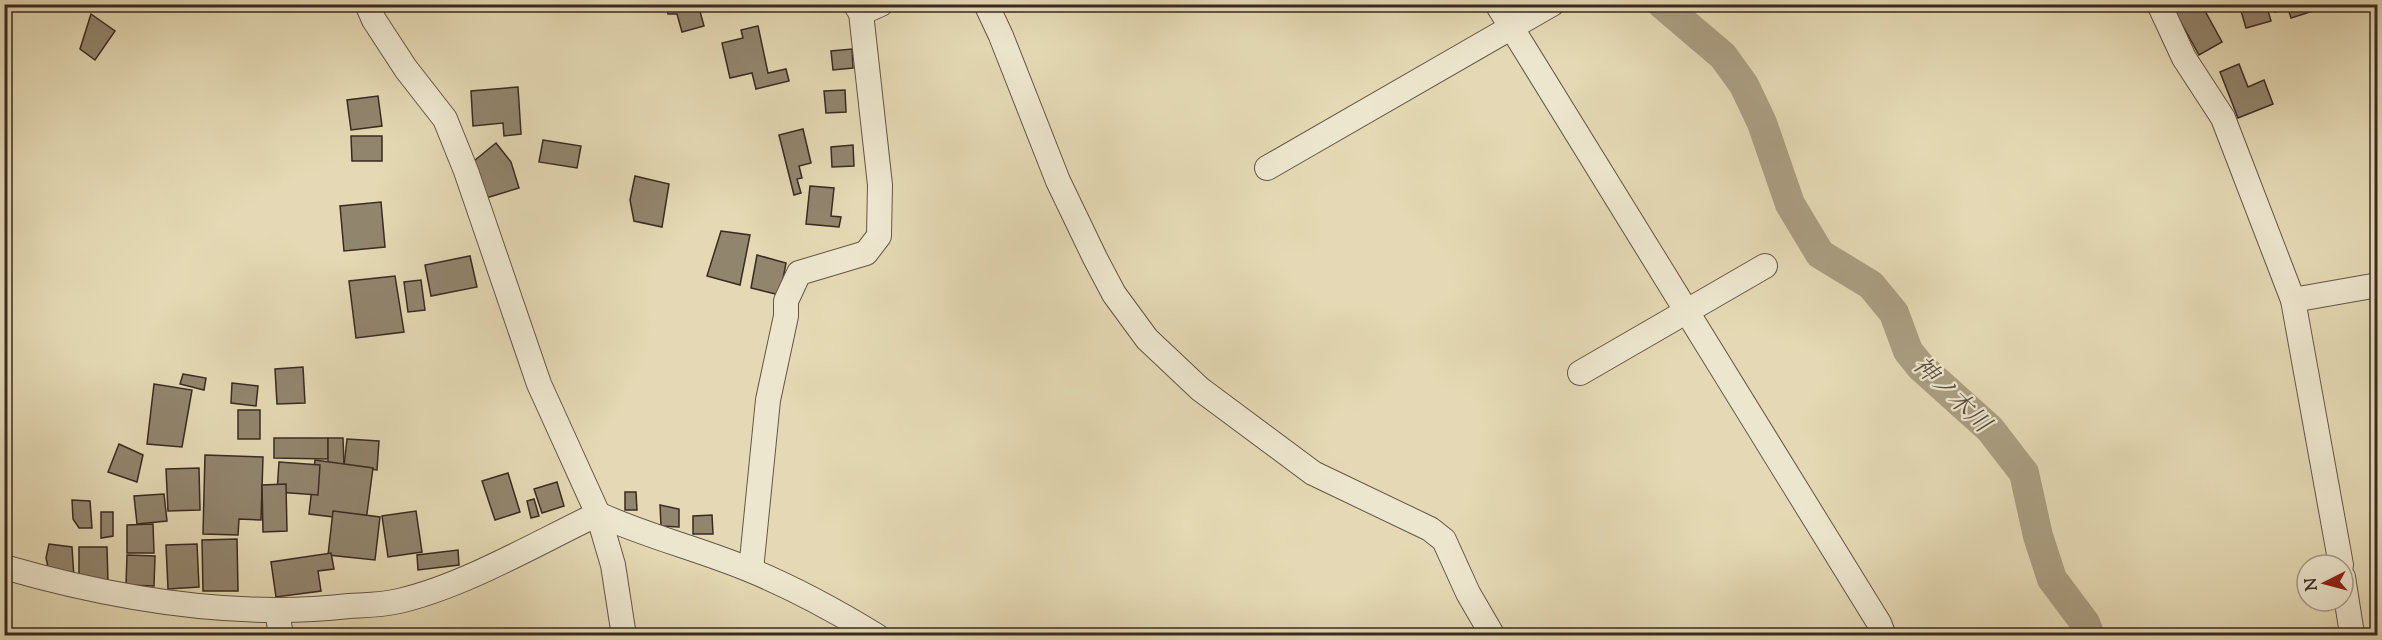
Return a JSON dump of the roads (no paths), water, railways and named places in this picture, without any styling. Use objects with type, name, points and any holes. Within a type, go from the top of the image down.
[{"type":"street","points":[[368,4],[374,20],[406,69],[445,119],[466,171],[539,384],[598,514],[613,565],[624,636]]},
{"type":"street","points":[[986,4],[1001,36],[1058,181],[1095,258],[1114,294],[1148,339],[1200,389],[1313,473],[1430,529],[1444,540],[1468,593],[1493,636]]},
{"type":"street","points":[[1497,4],[1880,622],[1884,636]]},
{"type":"street","points":[[1267,168],[1552,4]]},
{"type":"street","points":[[2159,4],[2184,58],[2223,118],[2294,300],[2339,553]]},
{"type":"street","points":[[751,570],[768,400],[786,316],[786,301],[799,273],[866,253],[879,236],[880,185],[865,7]]},
{"type":"street","points":[[1580,373],[1765,266]]},
{"type":"street","points":[[2294,300],[2378,285]]},
{"type":"street","points":[[598,514],[637,532],[751,570],[836,610],[877,636]]},
{"type":"street","points":[[4,567],[165,602],[303,611],[399,601],[458,581],[598,514]]},
{"type":"street","points":[[277,610],[281,636]]},
{"type":"street","points":[[2349,613],[2352,634],[2349,636]]},
{"type":"waterway","name":"神ノ木川","points":[[1662,4],[1723,56],[1744,85],[1762,123],[1790,204],[1820,254],[1871,285],[1894,313],[1908,351],[1921,367],[1990,429],[2024,473],[2038,536],[2052,579],[2085,623],[2090,636]]}]
